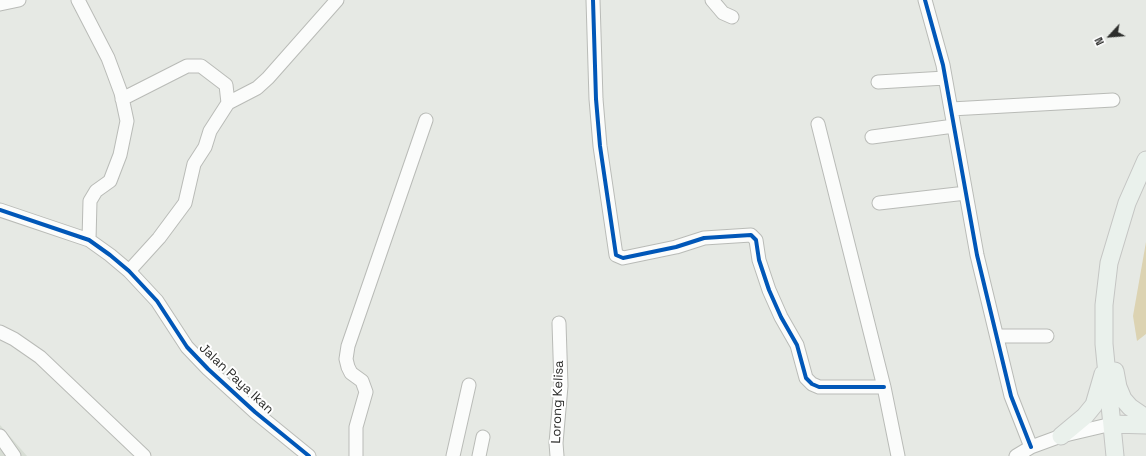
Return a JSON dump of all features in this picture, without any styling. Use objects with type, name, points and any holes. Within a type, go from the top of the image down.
[{"type":"main road","points":[[1115,456],[1106,360],[1104,305],[1109,263],[1127,203],[1146,160]]},
{"type":"main road","points":[[1104,305],[1118,387],[1130,407],[1146,418]]},
{"type":"main road","points":[[1061,436],[1085,416],[1094,405],[1106,360]]},
{"type":"main road","points":[[1112,424],[1146,426]]},
{"type":"street","points":[[0,4],[19,0]]},
{"type":"street","points":[[78,0],[108,58],[122,99],[127,121],[121,149],[110,181],[96,191],[90,201],[89,240]]},
{"type":"street","points":[[129,271],[158,238],[185,203],[194,164],[205,147],[210,132],[228,103],[257,88],[268,78],[337,0]]},
{"type":"street","points":[[593,0],[596,99],[616,255],[624,258],[676,247],[704,238],[751,235],[756,240],[759,260],[769,290],[781,317],[797,345],[806,378],[812,384],[819,387],[884,387]]},
{"type":"street","points":[[712,0],[723,13],[732,17]]},
{"type":"street","points":[[925,0],[945,78],[977,254],[996,336],[1011,396],[1031,447]]},
{"type":"street","points":[[122,99],[187,66],[201,66],[226,86],[228,103]]},
{"type":"street","points":[[878,82],[945,78]]},
{"type":"street","points":[[951,109],[1113,100]]},
{"type":"street","points":[[356,456],[356,427],[366,392],[362,381],[352,373],[348,367],[346,359],[348,346],[426,120]]},
{"type":"street","points":[[818,124],[884,387],[898,456]]},
{"type":"street","points":[[872,137],[954,126]]},
{"type":"street","points":[[879,203],[966,193]]},
{"type":"street","name":"Jalan Paya Ikan","points":[[0,210],[89,240],[129,271],[157,301],[187,347],[208,369],[255,412],[309,456]]},
{"type":"street","name":"Lorong Kelisa","points":[[557,456],[556,443],[561,386],[559,323]]},
{"type":"street","points":[[0,332],[14,339],[40,357],[144,456]]},
{"type":"street","points":[[996,336],[1047,336]]},
{"type":"street","points":[[453,456],[469,385]]},
{"type":"street","points":[[1016,456],[1031,447],[1061,436],[1112,424]]},
{"type":"street","points":[[0,436],[14,456]]},
{"type":"street","points":[[479,456],[483,437]]},
{"type":"shaded area","points":[[1146,242],[1146,334],[1137,341],[1133,316]]},
{"type":"shaded area","points":[[0,425],[27,456],[0,456]]},
{"type":"cycle path","points":[[593,0],[596,99],[600,146],[616,255],[623,258],[676,247],[704,238],[751,235],[756,240],[759,260],[769,290],[781,317],[797,345],[806,378],[812,384],[819,387],[884,387]]},
{"type":"cycle path","points":[[925,0],[943,65],[977,255],[1011,396],[1031,447]]},
{"type":"cycle path","points":[[0,210],[89,240],[110,255],[129,271],[157,301],[187,347],[208,369],[255,412],[309,456]]}]
